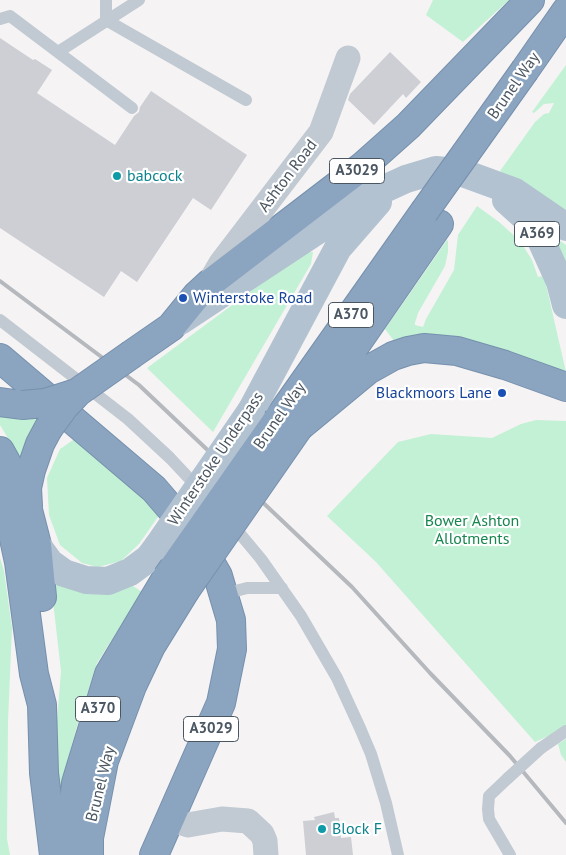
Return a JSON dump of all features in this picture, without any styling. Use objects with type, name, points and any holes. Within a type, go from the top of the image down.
[{"type":"highway","name":"A3029","points":[[171,327],[197,295],[209,284],[363,166],[408,126],[524,3]]},
{"type":"highway","name":"Brunel Way","points":[[69,855],[76,783],[109,674],[176,584],[530,77],[566,12]]},
{"type":"highway","name":"Brunel Way","points":[[530,77],[566,40]]},
{"type":"highway","name":"Winterstoke Underpass","points":[[78,392],[171,327]]},
{"type":"highway","points":[[289,423],[368,370],[393,356],[424,348],[457,351],[566,386]]},
{"type":"highway","name":"A3029","points":[[0,358],[154,489],[197,539],[218,576],[224,594],[232,620],[232,649],[221,704],[154,855]]},
{"type":"highway","name":"A3029","points":[[11,403],[45,403],[78,392]]},
{"type":"highway","name":"A3029","points":[[28,510],[27,488],[40,444],[48,428],[78,392]]},
{"type":"highway","name":"A3029","points":[[0,451],[28,510],[37,545],[48,648],[47,678],[42,705],[44,774],[54,855]]},
{"type":"highway","name":"A3029","points":[[0,489],[8,511],[18,555],[34,674],[42,705]]},
{"type":"highway","name":"Brunel Way","points":[[89,855],[89,838],[104,761],[132,686],[151,646],[176,584]]},
{"type":"main road","name":"Winterstoke Underpass","points":[[171,327],[371,195],[406,179],[436,170],[463,173],[515,192],[566,227]]},
{"type":"main road","name":"Winterstoke Underpass","points":[[37,545],[50,563],[64,573],[86,580],[108,581],[130,572],[149,558],[251,411],[338,248],[380,201],[406,179]]},
{"type":"main road","name":"Winterstoke Underpass","points":[[483,181],[526,218],[544,248],[560,282],[566,304]]},
{"type":"street","name":"Ashton Road","points":[[209,284],[221,263],[321,132],[348,58]]},
{"type":"street","points":[[170,819],[188,825],[222,819],[248,821],[262,834],[265,840],[266,855]]},
{"type":"lane","points":[[106,0],[106,20]]},
{"type":"lane","points":[[58,52],[139,0]]},
{"type":"lane","points":[[0,19],[10,16],[132,108]]},
{"type":"lane","points":[[106,20],[246,100]]},
{"type":"lane","points":[[0,320],[106,402],[149,438],[227,518],[261,559],[301,616],[323,653],[360,728],[386,803],[398,855]]},
{"type":"lane","points":[[224,594],[247,588],[282,588]]},
{"type":"lane","points":[[510,855],[489,819],[489,796],[542,748],[566,731]]},
{"type":"green space","points":[[433,0],[509,0],[463,42],[426,15]]},
{"type":"green space","points":[[566,65],[566,218],[500,171],[535,122],[544,114],[549,113],[554,103],[544,104],[534,113],[532,112]]},
{"type":"green space","points":[[477,206],[520,241],[532,260],[538,277],[544,276],[566,372],[562,378],[397,345],[385,329],[447,240],[448,252],[445,266],[418,313],[415,323],[415,325],[423,327],[454,270],[458,235]]},
{"type":"green space","points":[[553,236],[566,245],[566,285]]},
{"type":"green space","points":[[304,252],[313,252],[311,264],[213,432],[147,368]]},
{"type":"green space","points":[[0,407],[49,408],[24,465],[0,425]]},
{"type":"green space","name":"Bower Ashton Allotments","points":[[536,420],[566,421],[566,728],[535,742],[376,562],[327,516],[398,442],[431,434],[492,438],[521,424]]},
{"type":"green space","points":[[76,438],[160,514],[139,544],[121,561],[98,567],[82,563],[60,545],[49,515],[47,478],[60,449]]},
{"type":"green space","points":[[0,558],[4,571],[12,628],[8,721],[7,839],[10,855],[0,855]]},
{"type":"green space","points":[[50,575],[133,586],[142,592],[97,663],[58,796],[55,747],[61,671]]},
{"type":"green space","points":[[566,739],[566,762],[561,755],[558,744]]},
{"type":"building","name":"babcock","points":[[0,38],[52,70],[37,93],[115,145],[134,116],[139,112],[140,107],[151,91],[247,155],[211,210],[193,198],[137,282],[121,271],[104,297],[0,228]]},
{"type":"building","points":[[390,52],[421,82],[406,98],[403,94],[374,125],[348,100],[350,94]]},
{"type":"building","name":"Block F","points":[[334,812],[335,818],[339,818],[341,838],[351,837],[353,855],[306,855],[303,821],[315,820],[314,817]]},
{"type":"railway","points":[[0,281],[139,385],[352,587],[430,673],[510,756],[566,823]]},
{"type":"place","name":"babcock","points":[[117,176]]},
{"type":"place","name":"Winterstoke Road","points":[[183,298]]},
{"type":"place","name":"Blackmoors Lane","points":[[502,393]]},
{"type":"place","name":"Block F","points":[[322,829]]}]
